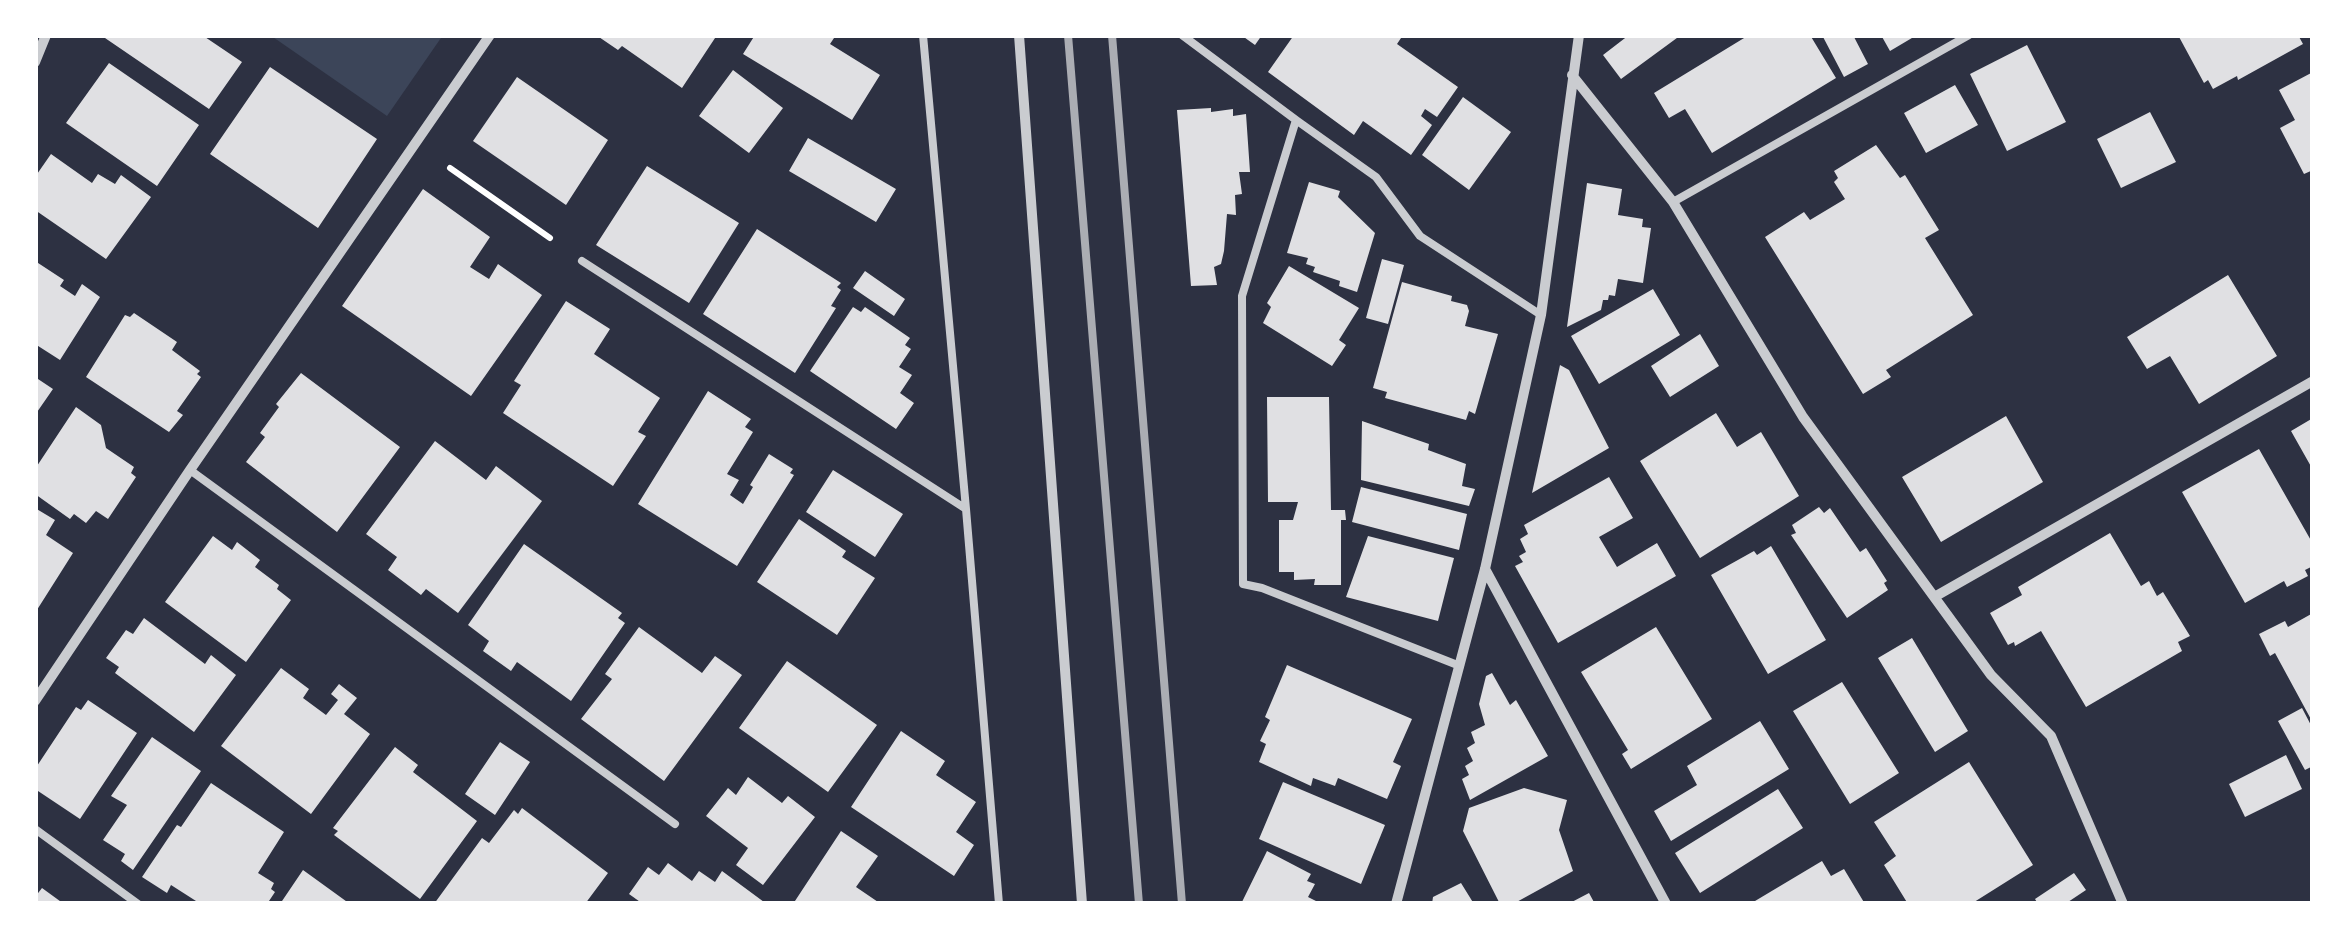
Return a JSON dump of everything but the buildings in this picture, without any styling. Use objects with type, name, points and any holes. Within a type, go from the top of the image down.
[{"type":"street","points":[[35,62],[46,35]]},
{"type":"street","points":[[35,702],[490,35]]},
{"type":"street","points":[[1019,35],[1082,904]]},
{"type":"street","points":[[1396,904],[1486,569],[1541,315],[1579,35]]},
{"type":"street","points":[[1572,74],[1673,202],[1802,417],[1991,674],[2051,736],[2123,904]]},
{"type":"street","points":[[1936,596],[2313,381]]},
{"type":"street","points":[[1486,569],[1666,904]]},
{"type":"lane","points":[[923,35],[999,904]]},
{"type":"lane","points":[[1182,35],[1376,177],[1420,236],[1541,315]]},
{"type":"lane","points":[[1673,202],[1969,35]]},
{"type":"lane","points":[[1296,120],[1242,296],[1243,584],[1460,666]]},
{"type":"lane","points":[[582,260],[966,508]]},
{"type":"lane","points":[[190,470],[675,824]]},
{"type":"lane","points":[[35,829],[138,904]]},
{"type":"path","points":[[416,144],[582,260]]},
{"type":"shaded area","points":[[270,35],[443,35],[387,116]]},
{"type":"railway","points":[[1068,35],[1139,904]]},
{"type":"railway","points":[[1112,35],[1182,904]]}]
